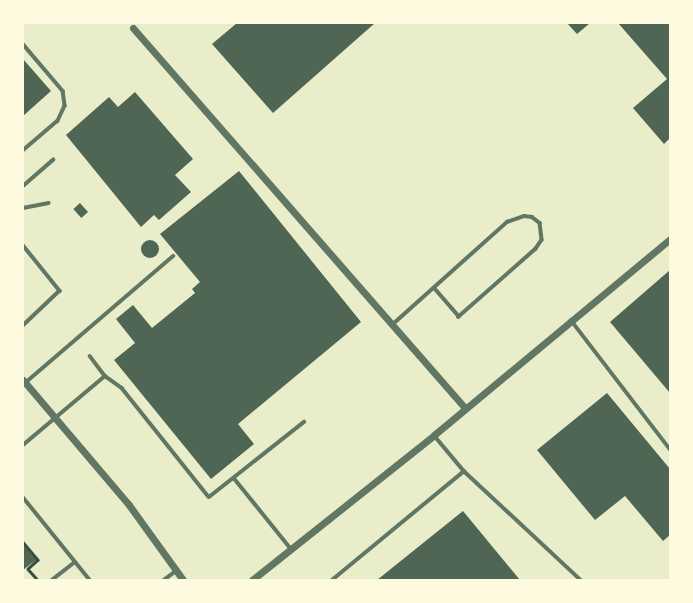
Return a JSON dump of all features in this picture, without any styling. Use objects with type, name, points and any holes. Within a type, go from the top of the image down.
[{"type":"street","points":[[133,28],[465,408]]},
{"type":"street","points":[[252,580],[435,435],[670,239]]},
{"type":"street","points":[[24,381],[129,505],[183,580]]},
{"type":"lane","points":[[23,44],[63,91],[65,106],[58,121],[23,151]]},
{"type":"lane","points":[[23,186],[52,160]]},
{"type":"lane","points":[[23,208],[49,203]]},
{"type":"lane","points":[[393,325],[507,222],[524,216],[533,217],[540,223],[542,240],[536,249],[459,317],[434,288]]},
{"type":"lane","points":[[23,245],[60,291],[23,326]]},
{"type":"lane","points":[[24,381],[173,256]]},
{"type":"lane","points":[[571,320],[670,449]]},
{"type":"lane","points":[[90,356],[105,376],[122,388],[209,497],[304,422]]},
{"type":"lane","points":[[23,444],[105,376]]},
{"type":"lane","points":[[435,435],[464,471],[582,580]]},
{"type":"lane","points":[[332,580],[464,471]]},
{"type":"lane","points":[[234,478],[292,550]]},
{"type":"lane","points":[[23,497],[90,580]]},
{"type":"lane","points":[[52,580],[75,562]]},
{"type":"lane","points":[[164,580],[176,571]]},
{"type":"path","points":[[23,542],[38,560],[29,569],[38,580]]},
{"type":"building","points":[[237,23],[375,23],[273,113],[212,44]]},
{"type":"building","points":[[567,23],[590,23],[577,34]]},
{"type":"building","points":[[618,23],[670,23],[670,138],[664,144],[633,108],[667,79]]},
{"type":"building","points":[[23,59],[51,91],[23,116]]},
{"type":"building","points":[[135,92],[193,159],[175,175],[191,192],[159,220],[154,215],[141,227],[66,135],[109,97],[118,107]]},
{"type":"building","points":[[239,171],[361,322],[238,424],[254,444],[211,479],[114,360],[135,343],[116,319],[133,305],[152,328],[195,293],[192,289],[200,282],[160,234]]},
{"type":"building","points":[[80,203],[88,212],[81,218],[73,209]]},
{"type":"building","points":[[150,240],[156,243],[159,249],[156,255],[150,258],[144,255],[141,249],[144,243]]},
{"type":"building","points":[[670,270],[670,393],[610,322]]},
{"type":"building","points":[[607,393],[670,469],[670,535],[663,541],[625,496],[595,520],[537,450]]},
{"type":"building","points":[[463,511],[520,580],[377,580]]},
{"type":"building","points":[[23,544],[36,560],[23,570]]}]
